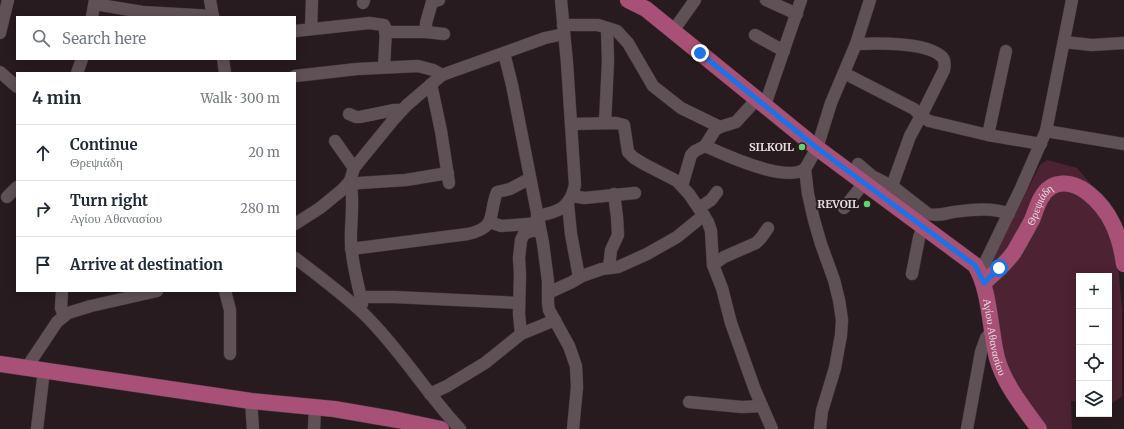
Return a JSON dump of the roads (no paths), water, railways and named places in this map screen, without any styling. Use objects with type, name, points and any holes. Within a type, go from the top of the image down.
[{"type":"main road","points":[[628,0],[646,9],[817,148],[975,265],[982,278]]},
{"type":"main road","name":"Θρεψιάδη","points":[[982,278],[1013,254],[1045,192],[1051,187],[1062,183],[1083,188],[1107,213],[1116,230],[1124,264]]},
{"type":"main road","name":"Αγίου Αθανασίου","points":[[982,278],[998,359],[1011,389],[1039,429]]},
{"type":"main road","points":[[0,364],[251,401],[334,409],[396,424],[441,429]]},
{"type":"street","points":[[0,33],[8,0]]},
{"type":"street","points":[[92,16],[95,2],[122,10],[213,16],[210,0]]},
{"type":"street","points":[[311,29],[312,0]]},
{"type":"street","points":[[426,32],[426,23],[432,2],[439,0]]},
{"type":"street","points":[[560,0],[564,29],[575,185],[570,200],[571,234],[579,277]]},
{"type":"street","points":[[673,31],[695,0]]},
{"type":"street","points":[[766,0],[797,14]]},
{"type":"street","points":[[682,186],[691,155],[695,151],[705,146],[715,130],[736,122],[761,102],[784,51],[801,0]]},
{"type":"street","points":[[705,146],[762,169],[779,172],[801,172],[805,169],[817,148],[831,103],[856,44],[870,0]]},
{"type":"street","points":[[982,278],[1046,131],[1072,0]]},
{"type":"street","points":[[296,31],[375,23],[384,25],[386,29],[384,68]]},
{"type":"street","points":[[364,315],[353,264],[350,183],[354,168],[402,110],[442,75],[545,38],[564,29],[586,24],[598,25],[617,31],[628,42],[653,86],[680,108],[720,127]]},
{"type":"street","points":[[605,123],[608,61],[607,28]]},
{"type":"street","points":[[385,32],[426,32],[444,34]]},
{"type":"street","points":[[755,35],[784,51]]},
{"type":"street","points":[[1064,42],[1092,45],[1124,43]]},
{"type":"street","points":[[856,44],[886,43],[913,46],[942,56],[945,63],[944,70],[910,136],[892,186]]},
{"type":"street","points":[[988,135],[1006,51]]},
{"type":"street","points":[[504,53],[512,85],[529,179],[539,224],[546,268],[549,310],[569,346],[576,366],[576,388],[572,428]]},
{"type":"street","points":[[77,72],[82,60]]},
{"type":"street","points":[[223,60],[225,72]]},
{"type":"street","points":[[296,76],[325,72],[418,66],[433,70],[442,75]]},
{"type":"street","points":[[0,72],[16,86]]},
{"type":"street","points":[[844,73],[914,109],[929,121],[988,135],[1040,144]]},
{"type":"street","points":[[296,223],[320,208],[350,183],[448,178],[441,131],[431,84]]},
{"type":"street","points":[[349,114],[360,117],[394,110],[402,110]]},
{"type":"street","points":[[570,124],[621,123],[624,125],[628,152],[644,164],[670,176],[682,186],[708,222],[711,230],[713,265],[722,288],[731,323],[772,429]]},
{"type":"street","points":[[1046,131],[1124,144]]},
{"type":"street","points":[[335,141],[354,168]]},
{"type":"street","points":[[858,164],[872,176],[892,186],[928,214],[935,215],[953,212],[993,210],[1002,211],[1009,214]]},
{"type":"street","points":[[805,169],[808,194],[814,220],[840,300],[842,320],[835,368],[822,411],[820,429]]},
{"type":"street","points":[[352,249],[468,234],[480,231],[486,228],[490,222],[498,192],[510,189],[529,179]]},
{"type":"street","points":[[844,208],[864,183]]},
{"type":"street","points":[[7,197],[16,188]]},
{"type":"street","points":[[548,293],[557,290],[591,272],[618,267],[658,248],[682,234],[717,192]]},
{"type":"street","points":[[521,334],[519,258],[521,240],[524,234],[531,231],[549,214],[560,210],[570,200],[614,194],[635,193]]},
{"type":"street","points":[[609,268],[611,250],[618,235],[614,194]]},
{"type":"street","points":[[490,222],[501,226],[539,224]]},
{"type":"street","points":[[912,274],[919,238],[923,226]]},
{"type":"street","points":[[713,265],[724,257],[756,242],[768,228]]},
{"type":"street","points":[[296,259],[342,295],[364,315],[397,352],[444,412],[460,429]]},
{"type":"street","points":[[62,292],[61,308],[64,316]]},
{"type":"street","points":[[27,367],[53,327],[68,313],[91,306],[153,292]]},
{"type":"street","points":[[225,292],[230,310],[230,354]]},
{"type":"street","points":[[361,297],[394,297],[519,303]]},
{"type":"street","points":[[430,394],[453,383],[485,363],[521,334],[555,320]]},
{"type":"street","points":[[967,429],[981,352],[986,338],[992,331]]},
{"type":"street","points":[[37,429],[44,370]]},
{"type":"street","points":[[251,401],[253,429]]},
{"type":"street","points":[[688,402],[742,407],[762,406]]},
{"type":"street","points":[[314,429],[315,408]]},
{"type":"place","name":"SILKOIL","points":[[802,147]]},
{"type":"place","name":"REVOIL","points":[[867,204]]}]
